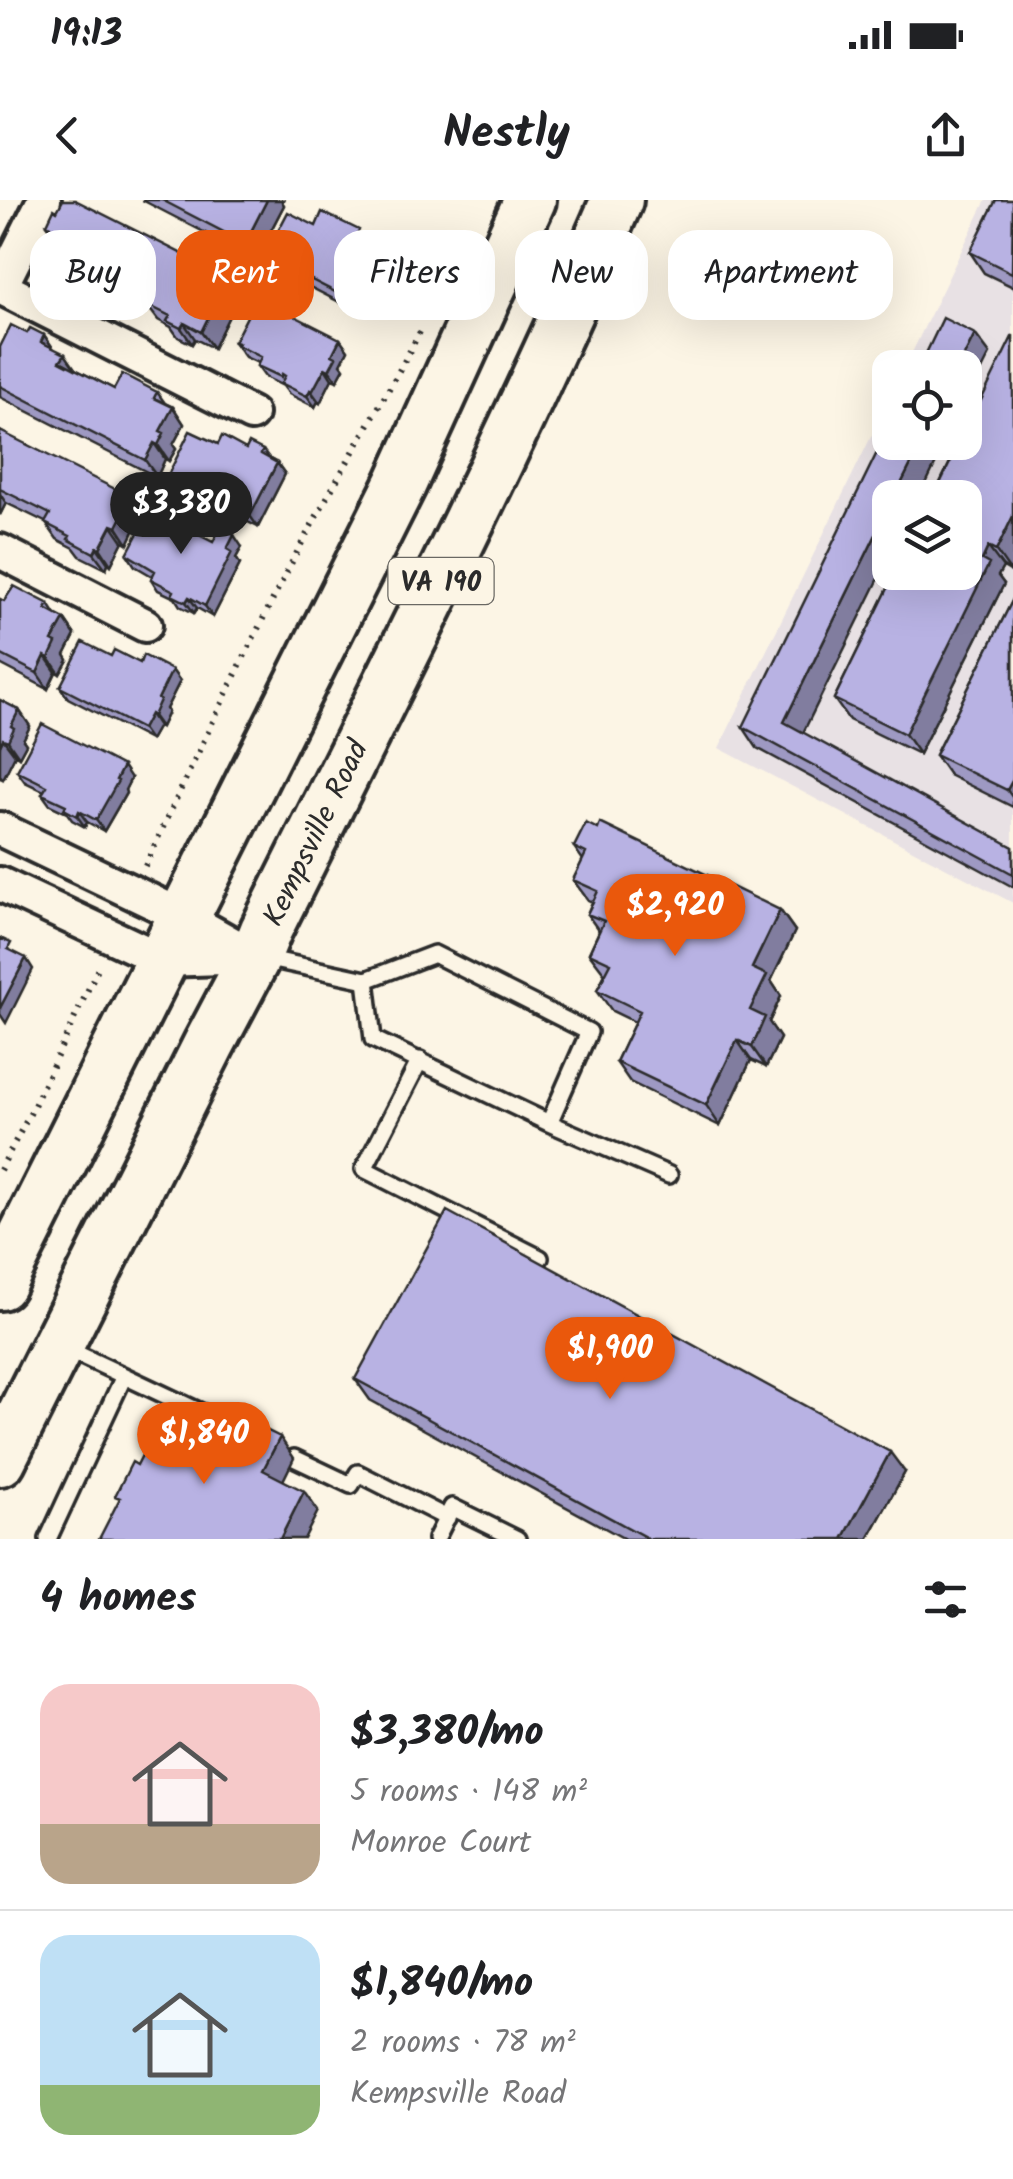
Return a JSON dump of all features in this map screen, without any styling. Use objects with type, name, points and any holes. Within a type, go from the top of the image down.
[{"type":"main road","name":"VA 190","points":[[0,1284],[401,483],[530,200]]},
{"type":"main road","name":"Kempsville Road","points":[[0,1460],[483,493],[617,200]]},
{"type":"street","points":[[44,200],[0,287],[251,414]]},
{"type":"street","points":[[0,551],[145,625]]},
{"type":"street","points":[[2,837],[133,892],[173,938],[255,956]]},
{"type":"street","points":[[0,884],[112,936],[173,938],[255,956]]},
{"type":"lane","points":[[255,956],[366,980],[434,954],[589,1032],[549,1122]]},
{"type":"lane","points":[[366,980],[374,1039],[669,1175]]},
{"type":"lane","points":[[420,1060],[364,1169],[540,1258]]},
{"type":"lane","points":[[58,1345],[242,1432]]},
{"type":"lane","points":[[48,1539],[124,1376]]},
{"type":"lane","points":[[294,1458],[351,1485],[358,1473],[447,1518]]},
{"type":"lane","points":[[436,1539],[452,1507],[517,1539]]},
{"type":"path","points":[[133,892],[216,714],[304,540],[424,324]]},
{"type":"path","points":[[0,1170],[112,936]]},
{"type":"shaded area","points":[[986,200],[1013,200],[1013,903],[719,748],[872,435],[872,460],[982,460],[982,350],[913,350]]},
{"type":"building","points":[[63,200],[75,200],[135,230],[48,230],[54,209],[57,211]]},
{"type":"building","points":[[162,200],[267,200],[252,230],[220,230]]},
{"type":"building","points":[[996,200],[1013,200],[1012,273],[970,252]]},
{"type":"building","points":[[288,212],[316,226],[322,212],[359,230],[334,230],[334,291],[314,281],[314,230],[279,230]]},
{"type":"building","points":[[156,241],[176,251],[176,320],[207,320],[201,332],[184,323],[181,328],[167,321],[170,316],[156,309]]},
{"type":"building","points":[[943,318],[975,334],[967,350],[928,350]]},
{"type":"building","points":[[245,320],[302,320],[340,339],[329,370],[325,368],[307,396],[281,383],[285,376],[282,374],[281,377],[257,366],[261,357],[234,342]]},
{"type":"building","points":[[11,325],[27,333],[30,328],[44,335],[41,342],[65,354],[60,361],[114,389],[122,374],[157,392],[154,398],[173,407],[160,431],[164,433],[158,445],[154,443],[145,460],[0,386],[0,347]]},
{"type":"building","points":[[1013,335],[1013,516],[996,551],[988,547],[982,560],[982,480],[942,480],[951,460],[982,460],[982,398]]},
{"type":"building","points":[[0,431],[127,495],[117,527],[112,525],[94,553],[45,523],[50,514],[0,489]]},
{"type":"building","points":[[190,431],[218,444],[222,436],[246,449],[249,443],[277,463],[250,516],[168,475]]},
{"type":"building","points":[[873,460],[913,460],[903,480],[872,480],[872,543],[784,722],[1013,847],[1013,874],[743,727]]},
{"type":"building","points":[[150,510],[213,542],[220,528],[234,535],[227,549],[232,552],[205,606],[189,597],[186,602],[172,595],[174,591],[151,579],[155,571],[127,554]]},
{"type":"building","points":[[982,560],[989,564],[982,578]]},
{"type":"building","points":[[14,586],[49,604],[46,609],[64,619],[52,641],[56,643],[49,658],[45,656],[37,673],[0,654],[0,599],[4,601]]},
{"type":"building","points":[[887,590],[976,590],[905,734],[834,699]]},
{"type":"building","points":[[1013,599],[1013,779],[1007,790],[935,755]]},
{"type":"building","points":[[83,642],[111,656],[114,650],[140,663],[143,655],[172,670],[153,716],[150,714],[142,729],[60,687]]},
{"type":"building","points":[[0,700],[19,710],[8,741],[3,739],[0,746]]},
{"type":"building","points":[[42,724],[123,766],[96,820],[64,809],[66,805],[42,794],[47,786],[17,771]]},
{"type":"building","points":[[586,823],[598,829],[600,823],[780,910],[752,968],[767,975],[750,1010],[765,1017],[752,1047],[737,1040],[706,1105],[616,1062],[640,1011],[597,990],[611,963],[589,953],[604,921],[587,914],[598,891],[573,880],[586,853],[574,847]]},
{"type":"building","points":[[0,938],[11,943],[8,949],[26,958],[0,1008]]},
{"type":"building","points":[[447,1211],[890,1452],[843,1539],[649,1539],[355,1379]]},
{"type":"building","points":[[228,1411],[280,1437],[263,1470],[304,1491],[280,1539],[99,1539],[120,1498],[115,1496],[132,1462],[137,1465],[161,1418],[212,1444]]}]
